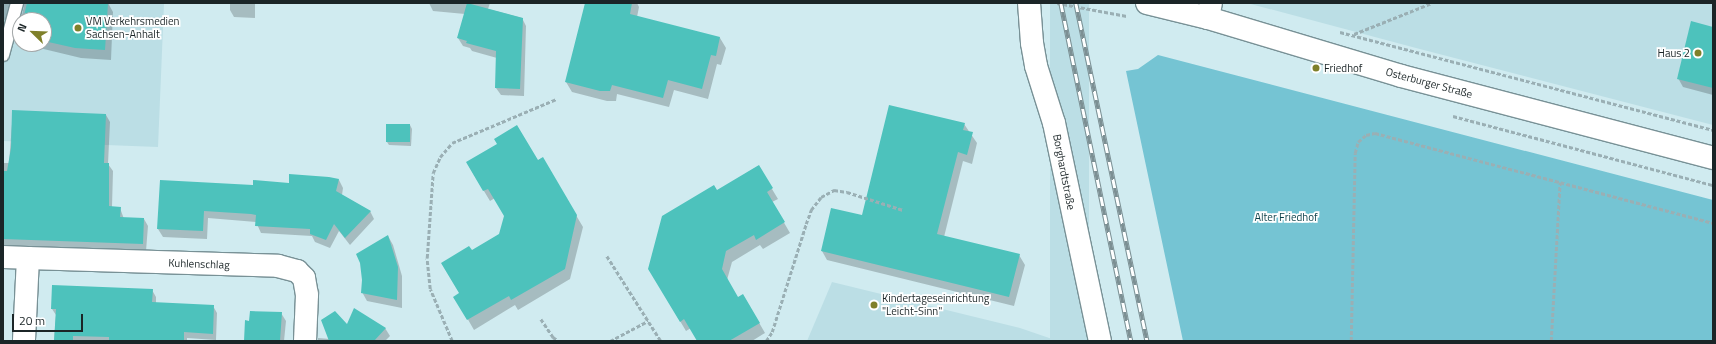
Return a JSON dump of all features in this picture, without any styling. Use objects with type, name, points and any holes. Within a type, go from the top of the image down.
[{"type":"street","name":"Borghardtstraße","points":[[1029,3],[1035,58],[1054,123],[1100,341]]},
{"type":"street","name":"Osterburger Straße","points":[[1147,3],[1210,10],[1401,76],[1713,158]]},
{"type":"street","name":"Kuhlenschlag","points":[[3,257],[278,266],[297,271],[304,278],[307,296],[305,341]]},
{"type":"street","points":[[24,341],[28,258]]},
{"type":"lane","points":[[3,55],[17,3]]},
{"type":"path","points":[[1353,35],[1432,3]]},
{"type":"path","points":[[1338,31],[1713,130]]},
{"type":"path","points":[[452,341],[430,289],[427,258],[433,173],[440,157],[452,143],[556,99]]},
{"type":"path","points":[[1351,341],[1356,153],[1358,142],[1366,135],[1375,133],[1713,223]]},
{"type":"path","points":[[1551,341],[1560,182]]},
{"type":"path","points":[[766,341],[772,332],[806,224],[812,210],[821,197],[834,190],[847,192],[903,210]]},
{"type":"path","points":[[607,256],[662,341]]},
{"type":"path","points":[[541,319],[553,337],[559,341]]},
{"type":"path","points":[[610,341],[648,321]]},
{"type":"shaded area","points":[[3,3],[164,4],[158,147],[3,141]]},
{"type":"shaded area","points":[[1050,3],[1089,3],[1089,341],[1050,341]]},
{"type":"shaded area","points":[[1247,3],[1713,3],[1713,125],[1416,48]]},
{"type":"shaded area","name":"Kindertageseinrichtung \"Leicht-Sinn\"","points":[[832,282],[1020,328],[1058,341],[807,341]]},
{"type":"green space","name":"Alter Friedhof","points":[[1158,55],[1713,200],[1713,341],[1183,341],[1126,71],[1138,69]]},
{"type":"building","points":[[27,3],[108,3],[105,50],[75,48],[52,43],[52,12],[25,12]]},
{"type":"building","points":[[467,3],[523,18],[520,89],[495,88],[496,51],[466,43],[467,41],[457,38]]},
{"type":"building","points":[[585,3],[632,3],[630,14],[720,37],[716,56],[711,55],[702,89],[668,80],[663,98],[612,85],[610,91],[600,91],[565,82]]},
{"type":"building","name":"Haus 2","points":[[1691,21],[1713,27],[1713,88],[1677,79]]},
{"type":"building","points":[[889,105],[965,123],[963,130],[973,132],[967,155],[958,152],[937,234],[1020,254],[1009,297],[821,251],[831,208],[862,215]]},
{"type":"building","points":[[12,110],[106,114],[104,163],[109,163],[109,206],[121,207],[120,217],[144,218],[143,244],[3,239],[3,171],[7,171],[11,148]]},
{"type":"building","points":[[386,124],[410,124],[410,142],[386,142]]},
{"type":"building","points":[[517,125],[538,160],[543,157],[577,215],[565,269],[511,300],[509,296],[467,320],[453,297],[459,293],[441,263],[469,246],[472,250],[499,234],[504,216],[488,189],[483,191],[466,162],[497,144],[494,139]]},
{"type":"building","points":[[759,165],[773,188],[767,192],[785,222],[756,240],[754,235],[726,251],[722,269],[738,297],[743,294],[760,323],[729,341],[697,341],[684,319],[680,322],[648,269],[662,216],[714,185],[717,190]]},
{"type":"building","points":[[289,174],[339,179],[336,191],[371,211],[345,238],[334,224],[326,240],[310,234],[310,229],[255,226],[256,215],[251,214],[204,211],[203,231],[157,229],[160,180],[253,185],[253,180],[289,183]]},
{"type":"building","points":[[388,235],[398,267],[397,300],[361,293],[362,280],[360,263],[356,254]]},
{"type":"building","points":[[52,285],[153,289],[152,302],[214,305],[213,334],[184,332],[184,341],[109,341],[109,337],[73,336],[73,341],[54,341],[56,309],[51,309]]},
{"type":"building","points":[[354,308],[386,328],[374,341],[329,341],[321,320],[335,311],[347,324]]},
{"type":"building","points":[[250,311],[282,312],[280,341],[244,341],[245,320],[249,321]]},
{"type":"railway","points":[[1061,3],[1131,341]]},
{"type":"railway","points":[[1076,3],[1147,341]]},
{"type":"place","name":"VM Verkehrsmedien Sachsen-Anhalt","points":[[78,28]]},
{"type":"place","name":"Haus 2","points":[[1698,53]]},
{"type":"place","name":"Friedhof","points":[[1316,68]]},
{"type":"place","name":"Kindertageseinrichtung \"Leicht-Sinn\"","points":[[874,305]]}]
